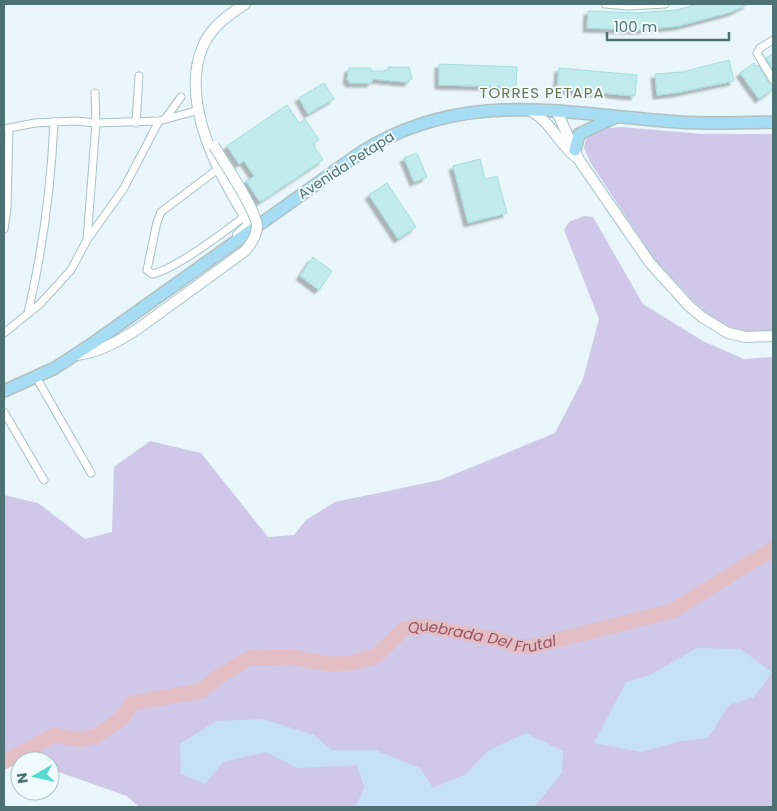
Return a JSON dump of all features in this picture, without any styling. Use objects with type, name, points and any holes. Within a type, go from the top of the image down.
[{"type":"main road","points":[[236,240],[240,232],[249,225],[218,169],[201,122],[197,75],[203,45],[221,20],[245,4]]},
{"type":"main road","points":[[528,109],[548,123],[567,150],[577,155]]},
{"type":"main road","name":"Avenida Petapa","points":[[4,391],[36,377],[74,356],[360,153],[394,133],[423,122],[489,110],[528,109],[688,122],[773,122]]},
{"type":"main road","points":[[557,112],[577,155],[650,264],[689,306],[706,320],[728,333],[746,338],[773,336]]},
{"type":"main road","points":[[577,155],[576,138],[582,131],[617,116]]},
{"type":"main road","points":[[74,356],[90,354],[139,328],[245,251],[255,236],[257,227],[253,214],[201,122]]},
{"type":"street","points":[[605,4],[665,4]]},
{"type":"street","points":[[773,40],[757,51],[758,57],[773,80]]},
{"type":"street","points":[[136,123],[139,76]]},
{"type":"street","points":[[87,240],[96,123],[95,93]]},
{"type":"street","points":[[4,332],[40,304],[71,270],[87,240],[124,188],[162,120],[181,97]]},
{"type":"street","points":[[4,229],[7,208],[7,129],[76,120],[96,123],[136,123],[162,120],[199,110]]},
{"type":"street","points":[[28,313],[42,251],[52,174],[54,122]]},
{"type":"street","points":[[218,169],[161,212],[150,251],[148,271],[152,274],[160,272],[198,249],[245,216]]},
{"type":"street","points":[[36,377],[91,473]]},
{"type":"street","points":[[4,412],[44,480]]},
{"type":"shaded area","points":[[621,127],[702,134],[773,134],[773,336],[718,328],[653,258],[590,162],[584,148],[587,135],[601,129]]},
{"type":"shaded area","points":[[584,216],[593,217],[643,304],[703,341],[744,359],[773,357],[773,807],[139,807],[127,796],[60,773],[60,751],[10,751],[10,755],[4,753],[4,495],[38,503],[85,539],[112,532],[114,467],[150,441],[201,453],[268,537],[294,535],[306,520],[335,502],[440,480],[555,433],[583,379],[599,319],[564,230],[569,222]]},
{"type":"sand","points":[[697,648],[741,649],[772,673],[754,697],[729,705],[708,738],[682,741],[641,752],[594,743],[626,682],[650,675]]},
{"type":"sand","points":[[263,719],[314,735],[331,750],[375,750],[420,768],[433,788],[466,774],[489,750],[526,733],[563,751],[562,773],[534,807],[356,807],[364,787],[357,765],[297,768],[266,752],[223,762],[205,784],[181,774],[180,744],[216,721]]},
{"type":"building","points":[[698,4],[748,4],[732,12],[679,26],[636,30],[587,28],[588,11],[636,13],[677,10]]},
{"type":"building","points":[[773,54],[773,70],[766,58]]},
{"type":"building","points":[[729,60],[734,81],[657,95],[655,74],[682,72]]},
{"type":"building","points":[[754,63],[756,66],[758,65],[769,83],[773,85],[773,89],[759,99],[740,73]]},
{"type":"building","points":[[439,64],[517,67],[516,87],[439,85]]},
{"type":"building","points":[[388,67],[409,67],[412,79],[409,79],[409,82],[404,82],[373,79],[371,83],[349,83],[349,80],[347,80],[349,68],[371,68],[371,71],[385,71],[388,70]]},
{"type":"building","points":[[559,68],[637,75],[635,96],[557,89]]},
{"type":"building","points":[[324,83],[334,99],[308,114],[299,98]]},
{"type":"building","points":[[287,105],[299,123],[305,119],[319,140],[313,144],[323,160],[260,202],[246,181],[254,176],[244,161],[239,164],[227,146]]},
{"type":"building","points":[[417,153],[427,177],[414,182],[404,158]]},
{"type":"building","points":[[480,159],[485,179],[497,176],[507,213],[468,223],[453,166]]},
{"type":"building","points":[[387,183],[416,227],[398,239],[369,195]]},
{"type":"building","points":[[313,257],[332,271],[319,290],[300,276]]},
{"type":"waterway","name":"Quebrada Del Frutal","points":[[4,762],[54,735],[81,740],[96,736],[122,718],[132,703],[201,691],[218,677],[249,658],[291,657],[329,664],[352,663],[376,656],[404,629],[426,626],[500,640],[515,646],[530,647],[672,611],[773,549]]},
{"type":"district","name":"TORRES PETAPA","points":[[542,93]]}]
